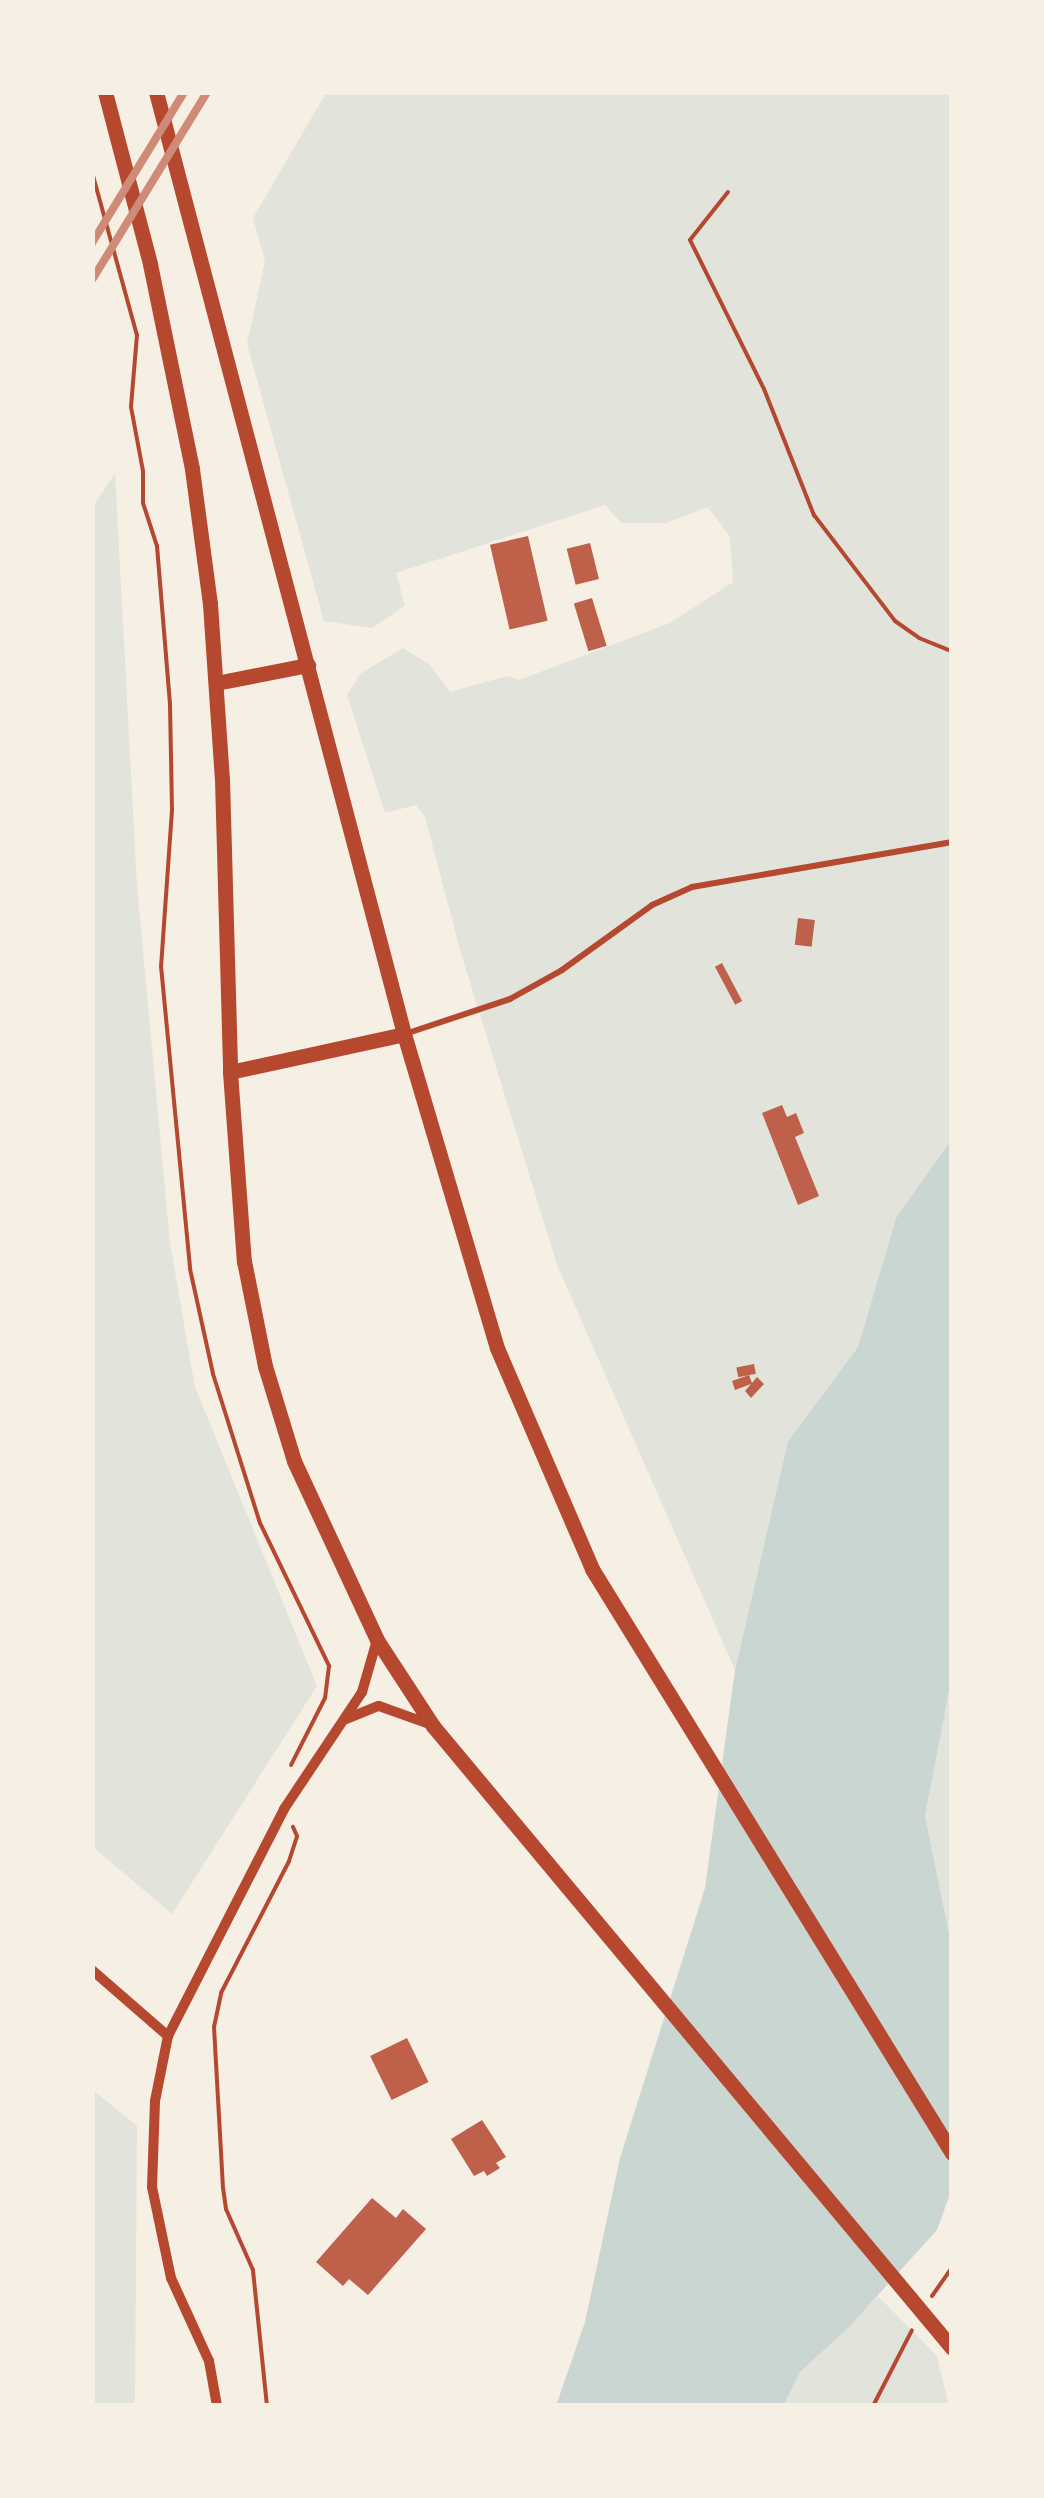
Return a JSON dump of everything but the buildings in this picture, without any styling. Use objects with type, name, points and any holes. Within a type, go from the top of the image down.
[{"type":"main road","points":[[105,92],[150,264],[192,469],[216,683],[230,1072],[244,1261],[265,1366],[294,1461],[377,1640],[433,1726],[572,1898],[952,2348]]},
{"type":"main road","points":[[156,92],[404,1034],[497,1348],[539,1456],[592,1569],[952,2152]]},
{"type":"main road","points":[[216,683],[308,664]]},
{"type":"main road","points":[[230,1072],[404,1034]]},
{"type":"street","points":[[217,2406],[209,2361],[170,2278],[152,2187],[154,2101],[168,2036],[284,1808],[369,1677],[377,1640]]},
{"type":"street","points":[[345,1719],[379,1706],[433,1726]]},
{"type":"street","points":[[92,1970],[168,2036]]},
{"type":"lane","points":[[404,1034],[510,999],[572,963],[652,904],[692,887],[952,842]]},
{"type":"path","points":[[92,172],[137,336],[131,408],[143,471],[143,503],[157,546],[170,705],[172,810],[161,966],[190,1269],[213,1374],[260,1523],[329,1666],[325,1698],[284,1778]]},
{"type":"path","points":[[728,192],[690,240],[751,360],[814,515],[895,621],[919,638],[952,651]]},
{"type":"path","points":[[267,2406],[252,2270],[226,2210],[214,2027],[222,1993],[289,1861],[297,1836],[284,1808]]},
{"type":"path","points":[[929,2302],[952,2268]]},
{"type":"path","points":[[872,2406],[920,2316]]},
{"type":"shaded area","points":[[326,93],[951,93],[951,1140],[896,1218],[858,1347],[788,1441],[735,1670],[557,1265],[460,950],[425,817],[416,805],[385,813],[347,695],[360,674],[403,648],[430,665],[450,692],[507,676],[519,680],[670,623],[733,582],[730,537],[708,507],[667,523],[621,523],[605,505],[396,573],[405,606],[372,628],[324,621],[247,344],[265,261],[253,218]]},
{"type":"shaded area","points":[[115,473],[137,886],[170,1243],[195,1387],[317,1686],[172,1914],[92,1846],[92,508]]},
{"type":"shaded area","points":[[951,1140],[952,1674],[925,1816],[951,1943],[951,2191],[937,2230],[849,2327],[800,2372],[784,2405],[556,2406],[585,2322],[620,2158],[705,1888],[735,1670],[788,1441],[858,1347],[896,1218]]},
{"type":"shaded area","points":[[951,1674],[951,1943],[925,1816]]},
{"type":"shaded area","points":[[93,2090],[137,2126],[135,2405],[93,2405]]},
{"type":"shaded area","points":[[878,2296],[937,2356],[949,2406],[784,2406],[800,2372]]},
{"type":"railway","points":[[92,243],[184,92]]},
{"type":"railway","points":[[92,280],[207,92]]}]
